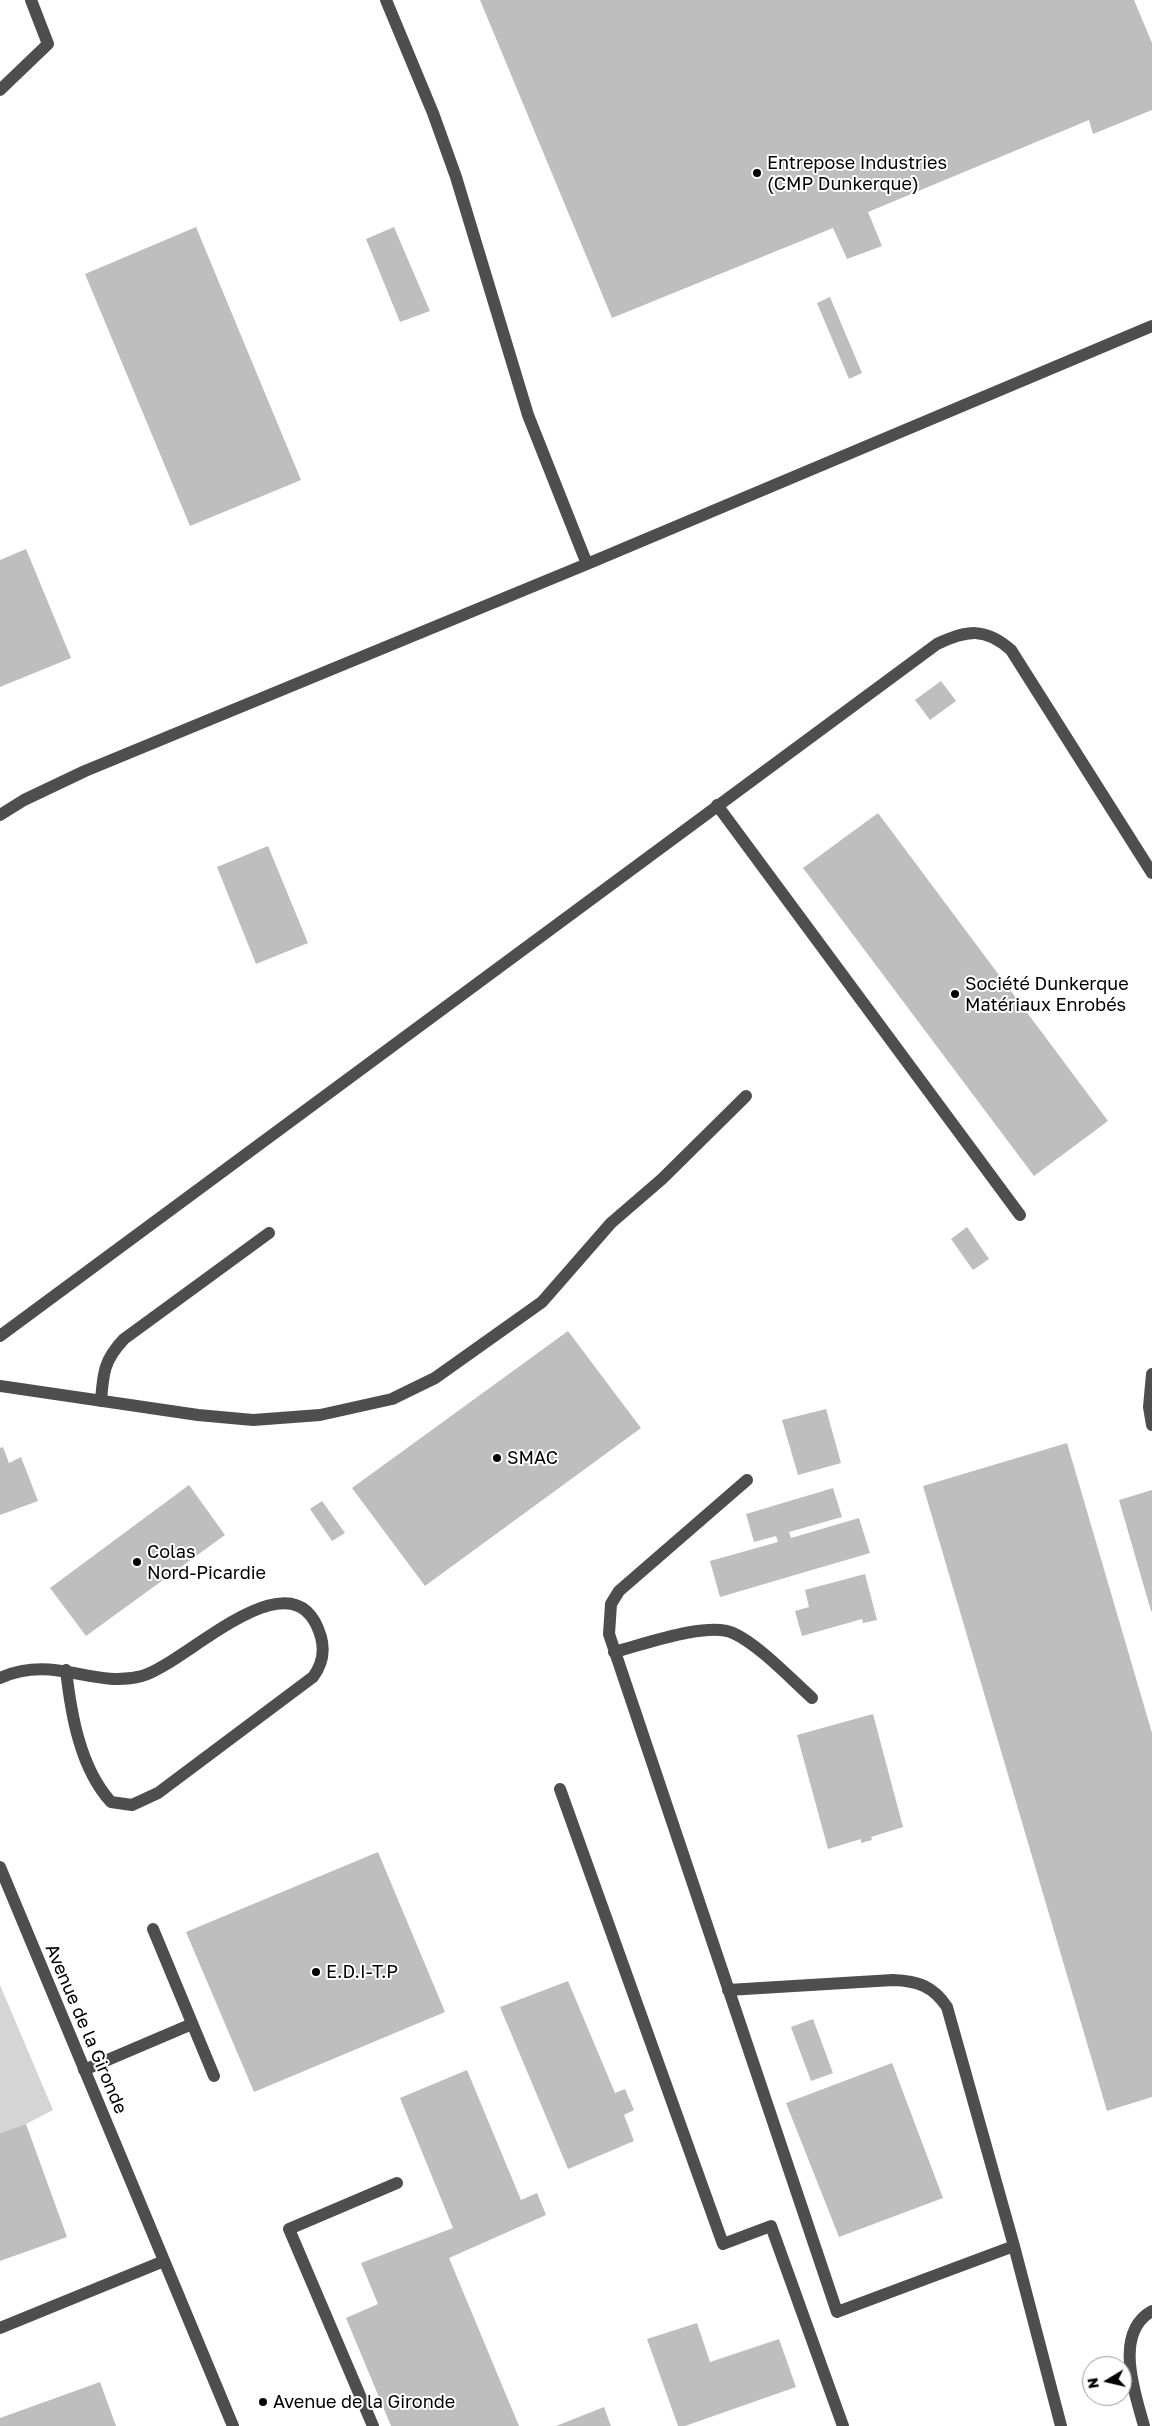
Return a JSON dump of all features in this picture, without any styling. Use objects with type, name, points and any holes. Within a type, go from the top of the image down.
[{"type":"street","points":[[0,90],[48,44],[31,0]]},
{"type":"street","points":[[386,0],[433,114],[456,177],[525,407],[587,564]]},
{"type":"street","points":[[0,816],[24,800],[85,771],[587,564],[1152,326]]},
{"type":"street","points":[[0,1336],[937,644],[951,637],[970,633],[984,633],[998,638],[1011,650],[1152,873]]},
{"type":"street","points":[[718,805],[1020,1215]]},
{"type":"street","points":[[0,1386],[207,1416],[276,1419],[348,1410],[392,1398],[435,1378],[542,1302],[611,1223],[662,1179],[746,1096]]},
{"type":"street","points":[[101,1401],[103,1375],[107,1361],[124,1339],[269,1233]]},
{"type":"street","points":[[1152,1374],[1149,1407],[1152,1425]]},
{"type":"street","points":[[747,1480],[619,1591],[611,1604],[609,1634],[837,2312],[1014,2246]]},
{"type":"street","points":[[0,1678],[28,1668],[66,1670],[110,1678],[141,1676],[170,1663],[252,1610],[284,1604],[298,1606],[310,1614],[318,1627],[322,1644],[322,1659],[313,1677],[158,1793],[132,1806],[111,1802],[97,1783],[74,1728],[66,1670]]},
{"type":"street","points":[[614,1652],[704,1629],[731,1632],[745,1639],[812,1698]]},
{"type":"street","points":[[560,1789],[723,2244],[771,2226],[843,2426]]},
{"type":"street","name":"Avenue de la Gironde","points":[[0,1868],[233,2426]]},
{"type":"street","points":[[153,1929],[214,2076]]},
{"type":"street","points":[[728,1990],[893,1980],[910,1981],[927,1986],[938,1994],[947,2007],[1014,2246],[1061,2426]]},
{"type":"street","points":[[84,2070],[192,2024]]},
{"type":"street","points":[[373,2426],[289,2229],[397,2183]]},
{"type":"street","points":[[0,2328],[164,2261]]},
{"type":"street","points":[[1144,2426],[1133,2383],[1130,2350],[1132,2335],[1138,2323],[1152,2310]]},
{"type":"shaded area","points":[[0,1985],[53,2110],[26,2124],[0,2133]]},
{"type":"building","name":"Entrepose Industries (CMP Dunkerque)","points":[[480,0],[1134,0],[1152,43],[1152,110],[1093,134],[1089,120],[868,212],[882,246],[847,259],[833,228],[612,318]]},
{"type":"building","points":[[196,227],[301,480],[190,526],[85,274]]},
{"type":"building","points":[[394,227],[430,311],[400,322],[366,239]]},
{"type":"building","points":[[830,297],[862,373],[849,379],[817,303]]},
{"type":"building","points":[[26,549],[71,658],[0,687],[0,560]]},
{"type":"building","points":[[941,681],[956,701],[930,720],[915,700]]},
{"type":"building","name":"Société Dunkerque Matériaux Enrobés","points":[[878,813],[1108,1121],[1034,1176],[803,868]]},
{"type":"building","points":[[268,846],[308,943],[256,964],[217,867]]},
{"type":"building","points":[[967,1227],[989,1259],[973,1270],[951,1239]]},
{"type":"building","name":"SMAC","points":[[568,1331],[641,1428],[425,1586],[352,1488]]},
{"type":"building","points":[[826,1409],[841,1463],[798,1475],[782,1420]]},
{"type":"building","points":[[1067,1443],[1152,1733],[1152,2097],[1107,2111],[923,1486]]},
{"type":"building","points":[[3,1447],[9,1463],[21,1457],[38,1501],[0,1515],[0,1448]]},
{"type":"building","name":"Colas Nord-Picardie","points":[[189,1485],[225,1535],[86,1636],[50,1588]]},
{"type":"building","points":[[833,1488],[842,1517],[789,1532],[791,1538],[859,1518],[870,1553],[720,1597],[710,1561],[778,1542],[776,1536],[754,1542],[746,1514]]},
{"type":"building","points":[[1152,1490],[1152,1611],[1151,1611],[1119,1500]]},
{"type":"building","points":[[322,1501],[345,1533],[332,1541],[310,1509]]},
{"type":"building","points":[[865,1574],[877,1620],[863,1623],[862,1619],[802,1636],[795,1611],[809,1607],[805,1590]]},
{"type":"building","points":[[873,1714],[903,1827],[871,1837],[872,1840],[861,1843],[861,1839],[828,1849],[797,1735]]},
{"type":"building","name":"E.D.I-T.P","points":[[378,1852],[445,2012],[254,2092],[186,1932]]},
{"type":"building","points":[[568,1981],[615,2093],[625,2089],[634,2110],[624,2115],[634,2141],[568,2169],[500,2007]]},
{"type":"building","points":[[813,2019],[833,2073],[811,2081],[791,2027]]},
{"type":"building","points":[[892,2063],[943,2198],[839,2237],[786,2103]]},
{"type":"building","points":[[467,2070],[521,2200],[537,2193],[546,2215],[449,2258],[519,2426],[391,2426],[346,2318],[378,2304],[361,2263],[453,2228],[400,2098]]},
{"type":"building","points":[[26,2124],[67,2237],[0,2261],[0,2133]]},
{"type":"building","points":[[697,2323],[710,2362],[779,2339],[796,2387],[685,2426],[678,2426],[647,2339]]},
{"type":"building","points":[[100,2382],[116,2426],[0,2426],[0,2418]]},
{"type":"building","points":[[604,2407],[611,2426],[556,2426]]},
{"type":"place","name":"Entrepose Industries (CMP Dunkerque)","points":[[757,173]]},
{"type":"place","name":"Société Dunkerque Matériaux Enrobés","points":[[955,994]]},
{"type":"place","name":"SMAC","points":[[497,1458]]},
{"type":"place","name":"Colas Nord-Picardie","points":[[137,1562]]},
{"type":"place","name":"E.D.I-T.P","points":[[316,1972]]},
{"type":"place","name":"Avenue de la Gironde","points":[[263,2402]]}]
